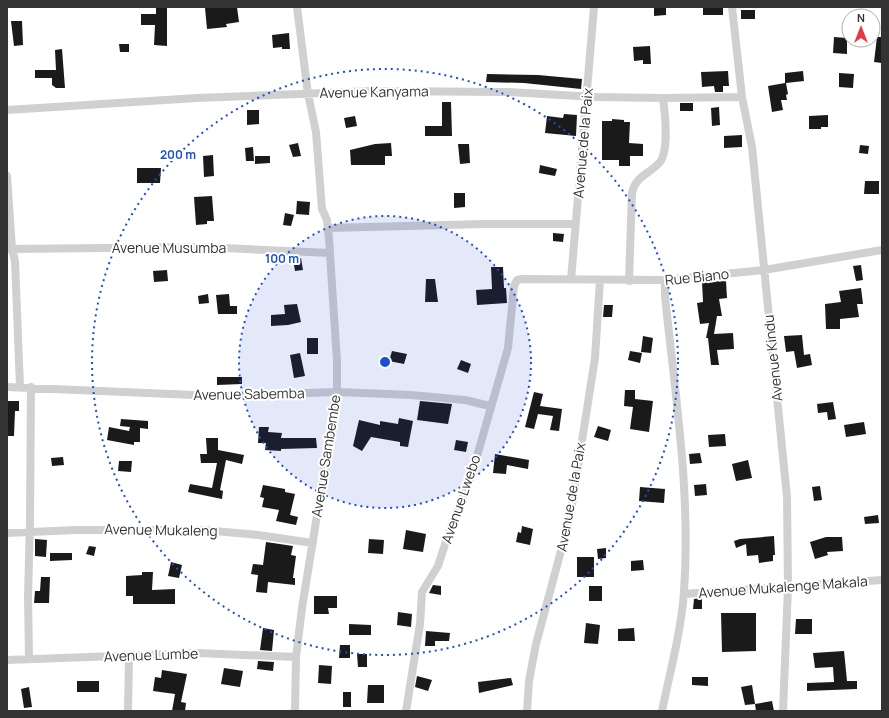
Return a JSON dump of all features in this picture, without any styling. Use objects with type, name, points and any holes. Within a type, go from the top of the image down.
[{"type":"street","name":"Avenue Sambembe","points":[[295,711],[296,657],[302,608],[313,543],[320,488],[337,392],[337,361],[328,228],[322,209],[316,132],[308,94],[297,7]]},
{"type":"street","name":"Avenue de la Paix","points":[[571,280],[588,96],[594,7]]},
{"type":"street","name":"Avenue Kindu","points":[[732,7],[742,97],[752,147],[788,497],[788,586],[783,711]]},
{"type":"street","name":"Avenue Kanyama","points":[[7,110],[189,98],[374,91],[460,91],[663,98],[742,97]]},
{"type":"street","points":[[629,281],[633,186],[644,174],[660,162],[664,154],[665,112],[663,98]]},
{"type":"street","points":[[7,176],[10,249],[15,261],[20,387]]},
{"type":"street","points":[[328,228],[485,224],[575,224]]},
{"type":"street","name":"Avenue Musumba","points":[[10,249],[204,247],[330,253]]},
{"type":"street","name":"Rue Biano","points":[[514,286],[517,280],[522,279],[629,281],[665,280],[764,270],[882,250]]},
{"type":"street","name":"Avenue de la Paix","points":[[527,711],[536,644],[570,517],[595,358],[600,280]]},
{"type":"street","points":[[662,711],[678,634],[684,594],[684,497],[676,379],[665,302],[665,280]]},
{"type":"street","name":"Avenue Lwebo","points":[[406,711],[418,644],[423,588],[438,566],[451,526],[463,498],[508,348],[514,286]]},
{"type":"street","name":"Avenue Sabemba","points":[[7,387],[216,396],[337,392],[440,397],[465,400],[490,406]]},
{"type":"street","points":[[29,659],[28,597],[31,387]]},
{"type":"street","name":"Avenue Mukaleng","points":[[7,533],[76,530],[210,531],[258,535],[313,543]]},
{"type":"street","name":"Avenue Mukalenge Makala","points":[[684,594],[882,580]]},
{"type":"street","name":"Avenue Lumbe","points":[[7,660],[130,657],[198,653],[296,657]]},
{"type":"street","points":[[128,711],[130,657]]},
{"type":"building","points":[[237,7],[239,22],[226,24],[227,27],[207,29],[205,8]]},
{"type":"building","points":[[703,7],[723,7],[723,15],[703,15]]},
{"type":"building","points":[[156,8],[167,8],[167,46],[154,45],[155,25],[141,25],[141,14],[156,14]]},
{"type":"building","points":[[654,8],[666,8],[666,15],[654,16]]},
{"type":"building","points":[[741,10],[755,10],[755,19],[741,19]]},
{"type":"building","points":[[11,21],[22,21],[23,45],[14,46]]},
{"type":"building","points":[[289,33],[290,49],[282,49],[282,47],[273,48],[272,35]]},
{"type":"building","points":[[834,37],[841,38],[841,48],[847,48],[847,54],[833,53]]},
{"type":"building","points":[[882,37],[882,63],[874,62],[876,48],[881,48]]},
{"type":"building","points":[[119,44],[129,44],[129,52],[120,52]]},
{"type":"building","points":[[650,46],[651,64],[643,64],[643,60],[634,61],[633,47]]},
{"type":"building","points":[[62,49],[65,88],[56,88],[52,85],[52,78],[35,78],[35,70],[56,70],[55,50]]},
{"type":"building","points":[[728,71],[729,86],[723,86],[723,92],[715,92],[714,86],[702,87],[701,72]]},
{"type":"building","points":[[803,71],[804,81],[786,83],[788,94],[786,95],[787,100],[781,100],[783,110],[772,112],[768,86],[785,83],[785,73]]},
{"type":"building","points":[[839,73],[854,74],[853,88],[839,87]]},
{"type":"building","points":[[487,74],[538,75],[582,79],[581,89],[524,83],[486,82]]},
{"type":"building","points":[[442,102],[451,102],[452,136],[425,136],[425,126],[442,126]]},
{"type":"building","points":[[680,103],[693,103],[693,111],[680,111]]},
{"type":"building","points":[[719,107],[720,125],[712,126],[711,108]]},
{"type":"building","points":[[247,110],[259,110],[259,124],[247,125]]},
{"type":"building","points":[[564,114],[577,115],[576,136],[545,133],[547,116],[563,118]]},
{"type":"building","points":[[828,115],[828,127],[821,127],[821,129],[809,129],[809,116]]},
{"type":"building","points":[[355,116],[357,126],[346,128],[344,118]]},
{"type":"building","points":[[612,119],[630,122],[629,143],[643,144],[643,156],[630,156],[630,166],[619,166],[619,160],[602,160],[602,121],[612,121]]},
{"type":"building","points":[[742,135],[742,147],[724,148],[724,136]]},
{"type":"building","points":[[298,143],[301,156],[293,157],[289,145]]},
{"type":"building","points":[[391,143],[392,156],[385,156],[385,165],[351,165],[350,150],[375,144]]},
{"type":"building","points":[[458,144],[469,144],[470,163],[460,164]]},
{"type":"building","points":[[860,145],[869,146],[868,154],[859,153]]},
{"type":"building","points":[[253,147],[254,161],[246,161],[245,148]]},
{"type":"building","points":[[213,155],[214,176],[204,177],[203,156]]},
{"type":"building","points":[[255,156],[270,156],[270,163],[255,164]]},
{"type":"building","points":[[540,165],[557,169],[555,176],[539,173]]},
{"type":"building","points":[[137,168],[161,168],[160,183],[137,183]]},
{"type":"building","points":[[865,181],[879,181],[879,194],[864,194]]},
{"type":"building","points":[[454,193],[465,193],[465,207],[454,208]]},
{"type":"building","points":[[212,196],[214,221],[207,221],[207,224],[196,225],[194,197]]},
{"type":"building","points":[[297,201],[310,202],[309,215],[296,214]]},
{"type":"building","points":[[285,213],[294,215],[291,226],[283,225]]},
{"type":"building","points":[[553,233],[564,234],[563,242],[553,241]]},
{"type":"building","points":[[301,258],[303,270],[295,271],[293,259]]},
{"type":"building","points":[[861,265],[863,280],[856,281],[853,266]]},
{"type":"building","points":[[491,267],[503,267],[504,288],[506,288],[507,303],[477,305],[476,290],[492,289]]},
{"type":"building","points":[[167,270],[168,281],[154,282],[153,271]]},
{"type":"building","points":[[426,279],[435,279],[438,302],[425,302]]},
{"type":"building","points":[[726,281],[727,298],[719,299],[722,316],[717,316],[714,334],[733,333],[734,349],[717,350],[719,365],[711,365],[708,338],[706,338],[709,323],[700,324],[697,303],[703,302],[702,282]]},
{"type":"building","points":[[861,288],[863,304],[857,304],[859,317],[840,319],[840,329],[826,329],[825,304],[841,302],[839,291]]},
{"type":"building","points":[[208,294],[209,303],[199,304],[198,296]]},
{"type":"building","points":[[229,294],[230,306],[237,306],[237,314],[218,314],[216,295]]},
{"type":"building","points":[[297,304],[301,322],[288,325],[271,326],[271,315],[285,314],[284,305]]},
{"type":"building","points":[[604,305],[613,305],[612,317],[603,317]]},
{"type":"building","points":[[802,335],[804,355],[810,354],[812,365],[797,368],[794,351],[786,352],[784,336]]},
{"type":"building","points":[[643,336],[653,338],[651,353],[641,352]]},
{"type":"building","points":[[307,338],[318,338],[318,354],[307,354]]},
{"type":"building","points":[[392,351],[407,354],[404,364],[389,361]]},
{"type":"building","points":[[630,351],[642,353],[640,363],[628,360]]},
{"type":"building","points":[[300,353],[305,376],[294,378],[290,355]]},
{"type":"building","points":[[461,360],[471,364],[468,373],[457,369]]},
{"type":"building","points":[[217,377],[242,377],[242,384],[217,385]]},
{"type":"building","points":[[625,390],[635,390],[635,399],[653,401],[649,432],[630,429],[633,407],[624,406]]},
{"type":"building","points":[[534,392],[543,394],[540,406],[562,409],[559,431],[550,430],[553,416],[538,414],[534,429],[525,427]]},
{"type":"building","points":[[7,401],[19,401],[19,411],[15,411],[14,436],[7,436]]},
{"type":"building","points":[[420,401],[452,404],[448,424],[417,420]]},
{"type":"building","points":[[833,402],[836,419],[828,420],[827,412],[818,413],[817,404]]},
{"type":"building","points":[[399,418],[413,421],[408,447],[400,446],[400,442],[371,437],[362,451],[353,446],[359,420],[380,425],[380,421],[398,424]]},
{"type":"building","points":[[121,419],[148,421],[148,429],[140,428],[140,442],[134,442],[134,445],[107,440],[109,427],[129,431],[130,427],[120,426]]},
{"type":"building","points":[[864,422],[866,434],[846,437],[844,425]]},
{"type":"building","points":[[598,426],[611,430],[608,441],[594,437]]},
{"type":"building","points":[[259,427],[269,427],[268,432],[282,433],[281,438],[316,438],[317,448],[281,449],[281,451],[265,450],[266,443],[258,443]]},
{"type":"building","points":[[725,434],[726,446],[709,447],[708,435]]},
{"type":"building","points":[[206,438],[218,438],[218,450],[244,455],[242,464],[226,460],[220,490],[223,491],[222,499],[188,492],[190,484],[212,488],[217,463],[201,463],[200,454],[207,454]]},
{"type":"building","points":[[456,440],[468,442],[466,452],[454,450]]},
{"type":"building","points":[[700,453],[702,463],[690,464],[689,454]]},
{"type":"building","points":[[495,454],[529,460],[528,469],[507,465],[506,474],[493,473]]},
{"type":"building","points":[[63,457],[64,465],[52,466],[51,458]]},
{"type":"building","points":[[748,460],[752,478],[736,481],[732,464]]},
{"type":"building","points":[[119,461],[132,461],[131,472],[118,471]]},
{"type":"building","points":[[706,484],[707,495],[695,496],[694,485]]},
{"type":"building","points":[[263,485],[285,489],[285,492],[295,494],[290,515],[298,517],[296,525],[276,521],[279,510],[262,507],[264,498],[260,497]]},
{"type":"building","points":[[820,486],[822,500],[814,501],[812,487]]},
{"type":"building","points":[[640,487],[665,489],[664,503],[639,501]]},
{"type":"building","points":[[878,515],[879,523],[865,524],[864,517]]},
{"type":"building","points":[[522,526],[533,529],[530,545],[516,542],[518,532],[521,533]]},
{"type":"building","points":[[406,530],[426,534],[423,552],[403,549]]},
{"type":"building","points":[[774,536],[775,555],[773,555],[773,561],[759,563],[758,555],[747,556],[746,544],[736,548],[734,541],[740,539]]},
{"type":"building","points":[[826,537],[842,537],[843,551],[827,552],[828,555],[815,559],[810,542]]},
{"type":"building","points":[[35,539],[47,540],[46,557],[35,556]]},
{"type":"building","points":[[369,539],[384,540],[383,554],[368,553]]},
{"type":"building","points":[[266,542],[293,546],[291,555],[296,556],[293,578],[295,578],[295,585],[268,582],[267,593],[256,592],[258,575],[251,574],[253,564],[263,565]]},
{"type":"building","points":[[89,546],[96,547],[94,556],[86,554]]},
{"type":"building","points":[[606,548],[606,558],[598,559],[597,549]]},
{"type":"building","points":[[50,553],[72,553],[72,560],[50,561]]},
{"type":"building","points":[[577,557],[594,557],[594,577],[577,577]]},
{"type":"building","points":[[643,560],[644,570],[631,571],[631,561]]},
{"type":"building","points":[[171,562],[182,565],[179,578],[168,576]]},
{"type":"building","points":[[142,572],[153,572],[152,590],[175,589],[175,604],[133,604],[133,596],[126,596],[126,576],[142,575]]},
{"type":"building","points":[[41,577],[50,577],[49,603],[34,603],[35,591],[40,591]]},
{"type":"building","points":[[433,585],[441,586],[441,595],[429,593]]},
{"type":"building","points":[[589,586],[602,586],[602,601],[589,601]]},
{"type":"building","points":[[314,596],[337,596],[337,608],[328,608],[329,614],[314,614]]},
{"type":"building","points":[[702,598],[702,609],[693,609],[694,599]]},
{"type":"building","points":[[398,612],[412,614],[411,627],[397,625]]},
{"type":"building","points":[[721,613],[756,613],[756,651],[722,652]]},
{"type":"building","points":[[796,619],[812,619],[812,634],[795,634]]},
{"type":"building","points":[[586,623],[600,625],[598,644],[584,643]]},
{"type":"building","points":[[349,624],[371,625],[371,635],[349,635]]},
{"type":"building","points":[[263,628],[274,630],[272,651],[260,650]]},
{"type":"building","points":[[634,628],[635,641],[618,641],[618,629]]},
{"type":"building","points":[[426,631],[450,633],[449,641],[435,641],[435,646],[425,646]]},
{"type":"building","points":[[340,645],[350,645],[350,658],[339,658]]},
{"type":"building","points":[[844,651],[847,681],[857,681],[857,689],[807,691],[807,683],[834,682],[833,667],[815,668],[813,653]]},
{"type":"building","points":[[357,654],[367,654],[367,667],[358,667]]},
{"type":"building","points":[[258,661],[274,662],[273,671],[257,669]]},
{"type":"building","points":[[319,665],[332,666],[331,684],[318,683]]},
{"type":"building","points":[[224,668],[243,671],[240,687],[221,684]]},
{"type":"building","points":[[162,670],[187,674],[181,702],[186,703],[185,711],[172,711],[175,694],[153,691],[155,677],[161,678]]},
{"type":"building","points":[[417,676],[432,680],[428,691],[415,687]]},
{"type":"building","points":[[692,677],[708,677],[708,686],[692,685]]},
{"type":"building","points":[[511,678],[513,685],[479,693],[478,682]]},
{"type":"building","points":[[77,681],[99,681],[99,692],[77,692]]},
{"type":"building","points":[[368,685],[384,685],[384,703],[367,703]]},
{"type":"building","points":[[752,685],[755,704],[745,705],[741,687]]},
{"type":"building","points":[[29,687],[32,707],[24,708],[21,689]]},
{"type":"building","points":[[343,692],[351,692],[351,707],[343,707]]},
{"type":"building","points":[[772,701],[774,711],[756,711],[755,704]]}]
